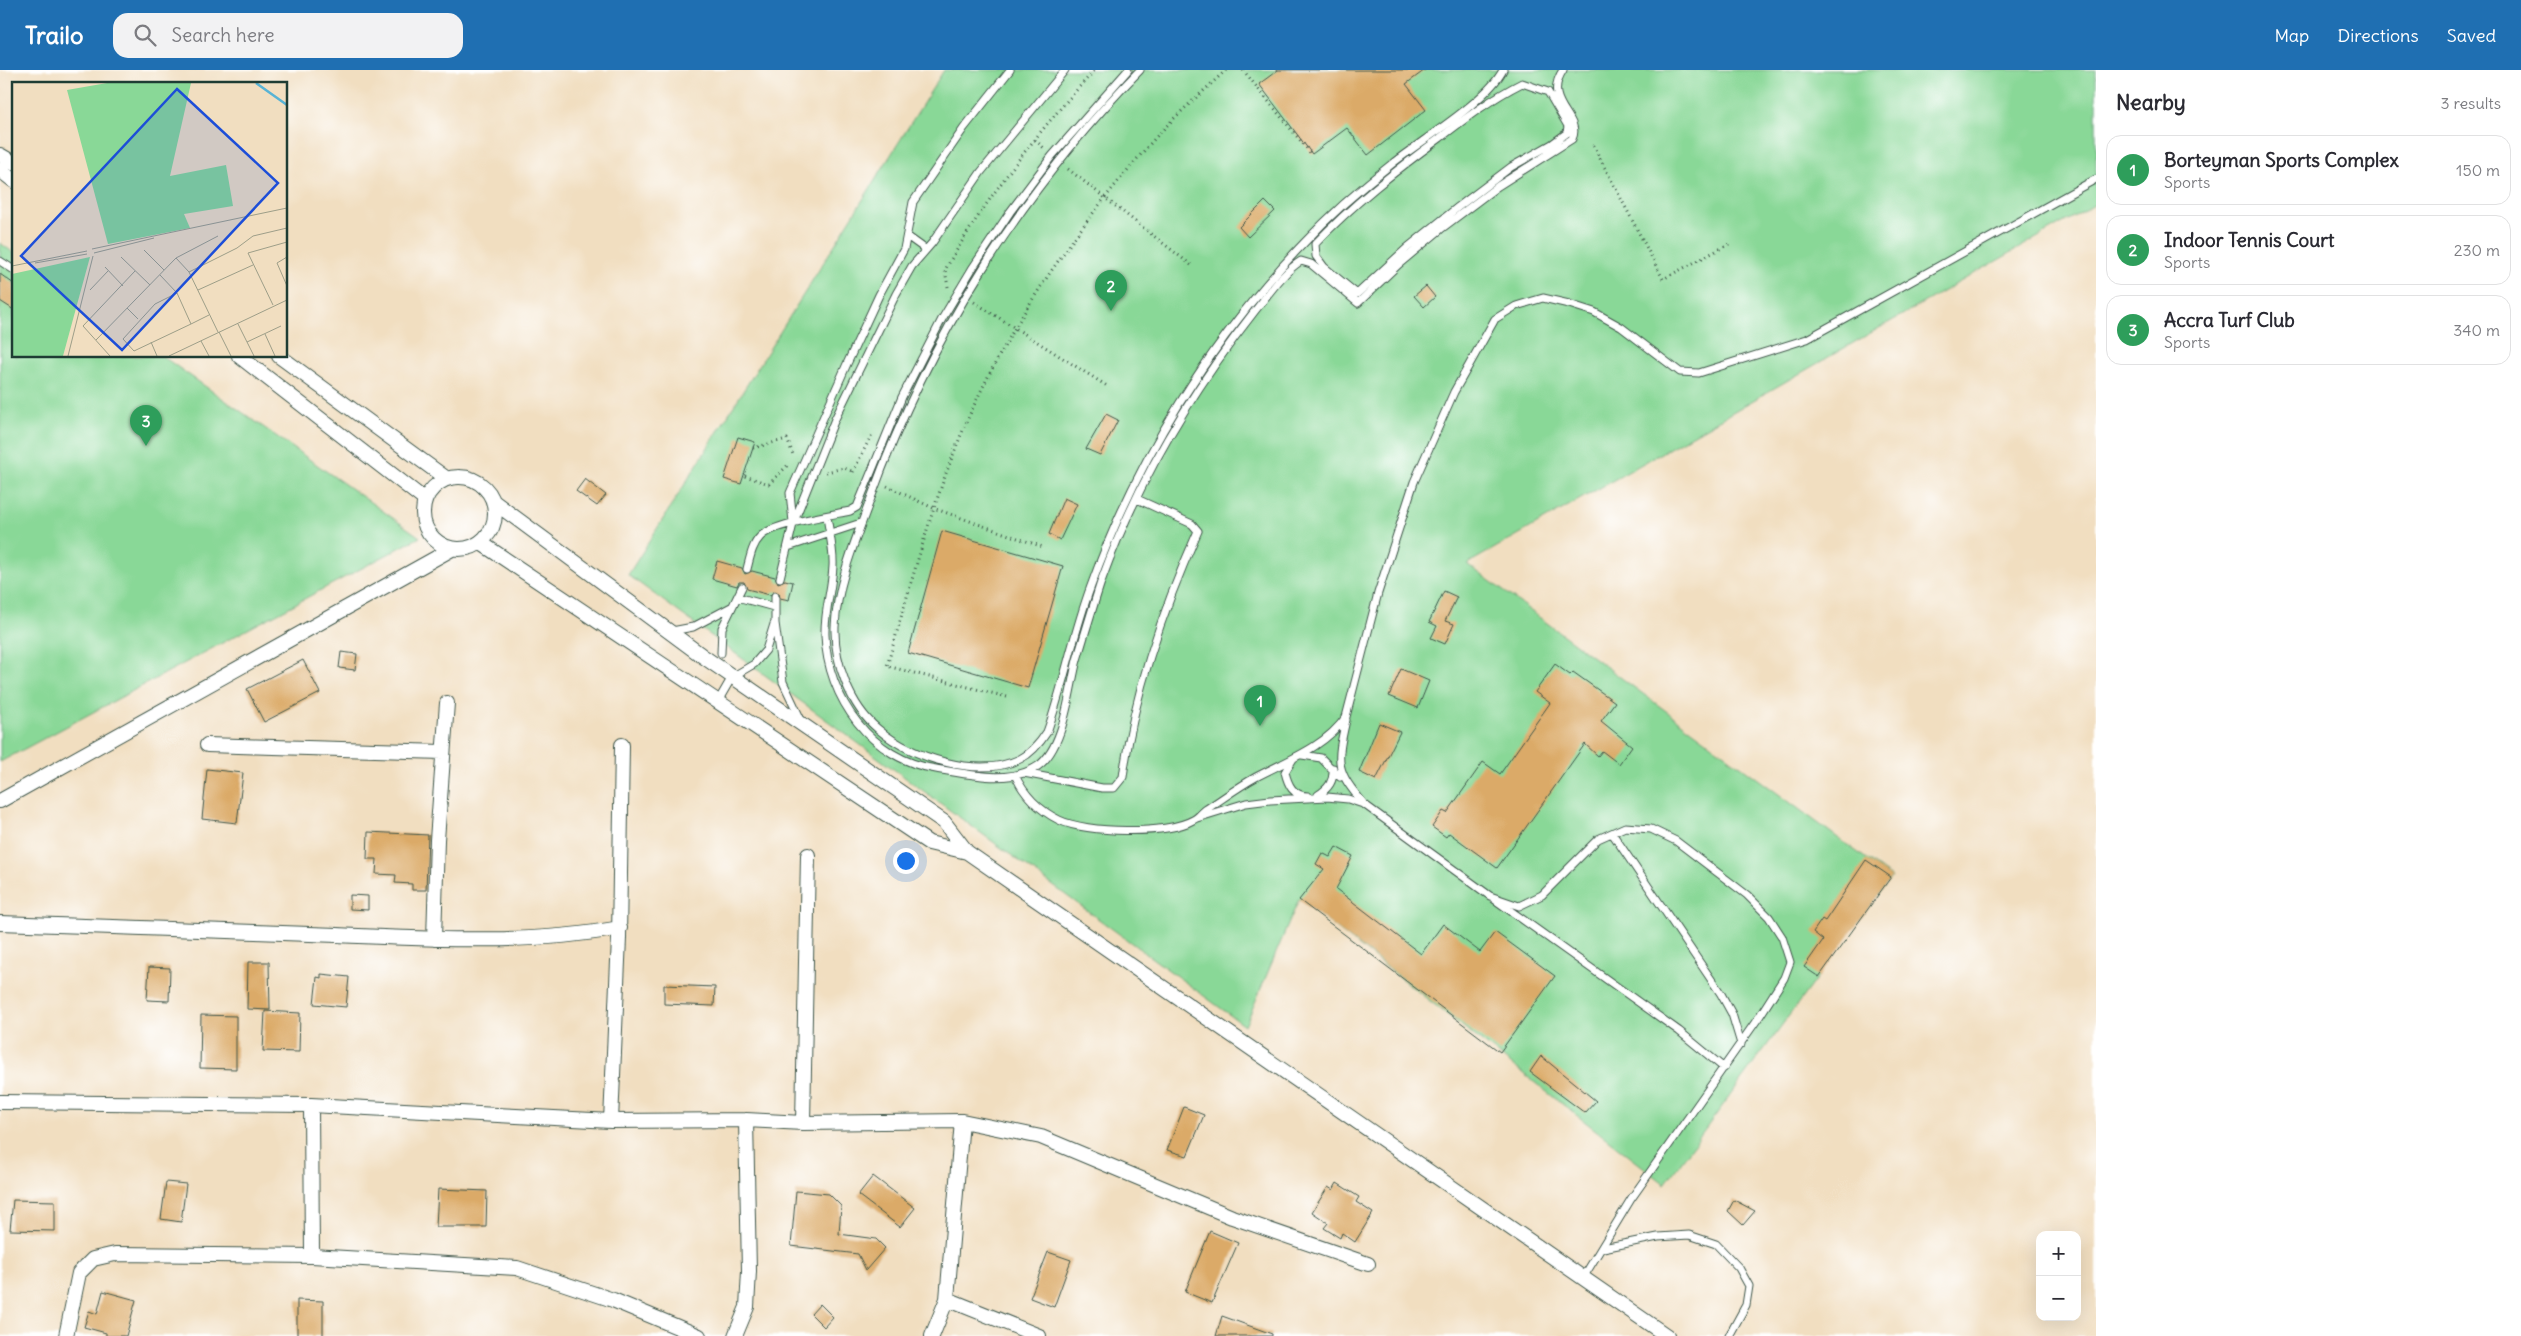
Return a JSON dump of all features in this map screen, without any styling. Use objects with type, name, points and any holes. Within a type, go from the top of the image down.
[{"type":"street","points":[[0,155],[12,163]]},
{"type":"street","points":[[0,170],[12,179]]},
{"type":"street","points":[[242,358],[425,500]]},
{"type":"street","points":[[282,358],[447,479]]},
{"type":"street","points":[[494,502],[494,524],[481,543],[467,549],[452,549],[434,540],[427,531],[423,521],[425,500],[436,485],[447,479],[458,477],[470,478],[488,492],[494,502],[669,632],[944,822],[967,852],[1667,1336]]},
{"type":"street","points":[[481,543],[717,703],[929,843],[967,852]]},
{"type":"street","points":[[0,801],[452,549]]},
{"type":"street","points":[[434,939],[447,703]]},
{"type":"street","points":[[207,745],[443,752]]},
{"type":"street","points":[[611,1121],[620,928],[622,745]]},
{"type":"street","points":[[803,1123],[808,855]]},
{"type":"street","points":[[0,923],[434,939],[522,939],[589,934],[620,928]]},
{"type":"street","points":[[0,1102],[311,1105],[611,1121],[746,1120],[803,1123],[962,1121],[1042,1137],[1232,1217],[1368,1264]]},
{"type":"street","points":[[311,1105],[312,1256]]},
{"type":"street","points":[[735,1336],[746,1307],[749,1271],[746,1120]]},
{"type":"street","points":[[932,1336],[947,1299],[962,1121]]},
{"type":"street","points":[[66,1336],[79,1273],[93,1259],[115,1254],[312,1256],[517,1268],[613,1300],[699,1336]]},
{"type":"street","points":[[947,1299],[1039,1336]]},
{"type":"lane","points":[[793,524],[790,493],[878,295],[904,248],[908,219],[913,202],[922,186],[964,128],[1010,70]]},
{"type":"lane","points":[[780,578],[793,524],[815,468],[872,340],[912,266],[932,243],[998,151],[1065,70]]},
{"type":"lane","points":[[747,569],[755,543],[761,535],[770,530],[850,511],[857,507],[902,397],[942,319],[997,231],[1052,156],[1128,70]]},
{"type":"lane","points":[[1140,70],[1092,121],[1059,162],[1006,231],[965,297],[913,393],[876,482],[840,589],[835,624],[839,660],[855,700],[876,729],[907,749],[934,760],[1003,766],[1023,758],[1037,747],[1047,732],[1082,611],[1110,539],[1138,477],[1195,378],[1255,298],[1305,242],[1391,164],[1481,96],[1498,80],[1503,70]]},
{"type":"lane","points":[[827,516],[833,564],[826,614],[827,657],[836,686],[862,729],[882,747],[917,765],[969,774],[1015,775],[1024,773],[1040,764],[1053,748],[1060,729],[1080,651],[1102,579],[1137,499],[1169,438],[1210,373],[1261,304],[1298,262],[1301,261],[1310,264],[1358,303],[1399,264],[1441,229],[1498,186],[1572,140],[1574,129],[1557,102],[1548,92],[1522,83],[1480,108],[1384,179],[1315,244],[1316,256],[1324,267],[1357,294],[1407,248],[1458,207],[1511,167],[1552,144],[1567,133],[1568,126],[1557,102],[1555,85],[1563,70]]},
{"type":"lane","points":[[1349,786],[1339,768],[1346,717],[1378,593],[1414,482],[1454,392],[1495,319],[1516,306],[1544,298],[1569,304],[1594,312],[1621,327],[1680,372],[1699,372],[1807,339],[2096,179]]},
{"type":"lane","points":[[907,236],[925,249]]},
{"type":"lane","points":[[0,261],[12,269]]},
{"type":"lane","points":[[1024,773],[1102,788],[1114,788],[1123,777],[1148,664],[1169,602],[1198,530],[1192,524],[1137,499]]},
{"type":"lane","points":[[788,547],[861,523]]},
{"type":"lane","points":[[721,653],[722,628],[742,588]]},
{"type":"lane","points":[[774,596],[775,623],[783,682],[805,727]]},
{"type":"lane","points":[[737,597],[774,607]]},
{"type":"lane","points":[[669,632],[693,627],[731,607]]},
{"type":"lane","points":[[717,703],[732,677],[754,664],[766,650],[775,623]]},
{"type":"lane","points":[[1193,820],[1226,795],[1295,756],[1316,747],[1338,730],[1346,717]]},
{"type":"lane","points":[[1365,805],[1333,768],[1321,758],[1306,754],[1295,756],[1285,772],[1292,790],[1301,796],[1318,795],[1348,798],[1365,805],[1679,1031],[1724,1068]]},
{"type":"lane","points":[[1318,795],[1330,785],[1334,775],[1333,768]]},
{"type":"lane","points":[[1015,775],[1022,790],[1039,807],[1060,820],[1082,826],[1158,830],[1246,802],[1327,797],[1348,798]]},
{"type":"lane","points":[[1490,896],[1519,906],[1542,895],[1598,838],[1625,827],[1651,828],[1676,841],[1747,895],[1769,917],[1782,937],[1790,962],[1779,985],[1741,1044],[1631,1199],[1583,1279]]},
{"type":"lane","points":[[1612,833],[1642,881],[1718,988],[1732,1014],[1741,1044]]},
{"type":"lane","points":[[1603,1248],[1658,1237],[1690,1235],[1716,1244],[1739,1268],[1749,1286],[1746,1305],[1729,1336]]},
{"type":"path","points":[[1007,697],[888,666],[933,508],[962,433],[1016,328],[1049,277],[1106,199],[1151,143],[1226,70]]},
{"type":"path","points":[[1243,70],[1312,154]]},
{"type":"path","points":[[1035,140],[1052,156]]},
{"type":"path","points":[[1593,145],[1663,279],[1730,243]]},
{"type":"path","points":[[1059,162],[1191,265]]},
{"type":"path","points":[[965,297],[1107,386]]},
{"type":"path","points":[[745,476],[769,484],[795,458],[787,439],[753,448]]},
{"type":"path","points":[[815,468],[824,472],[844,468],[868,478]]},
{"type":"path","points":[[876,482],[933,508],[1042,547]]},
{"type":"green space","points":[[944,70],[2096,70],[2096,204],[1467,564],[1891,877],[1665,1184],[1299,899],[1245,1026],[628,575]]},
{"type":"green space","points":[[0,243],[12,252],[12,358],[165,358],[420,537],[0,762]]},
{"type":"building","points":[[1278,70],[1425,70],[1406,84],[1426,110],[1368,155],[1347,128],[1312,154],[1259,84]]},
{"type":"building","points":[[1265,201],[1275,211],[1248,237],[1239,227]]},
{"type":"building","points":[[0,274],[12,283],[12,309],[0,301]]},
{"type":"building","points":[[1426,286],[1435,297],[1424,307],[1414,296]]},
{"type":"building","points":[[1106,414],[1118,420],[1100,455],[1086,449]]},
{"type":"building","points":[[738,437],[755,442],[741,484],[724,479]]},
{"type":"building","points":[[585,479],[606,495],[597,506],[576,491]]},
{"type":"building","points":[[1064,498],[1077,504],[1060,540],[1049,534]]},
{"type":"building","points":[[942,531],[1063,566],[1028,688],[908,653]]},
{"type":"building","points":[[717,561],[742,568],[745,574],[752,571],[775,577],[778,583],[785,580],[793,582],[789,600],[780,598],[779,593],[775,591],[770,595],[747,589],[744,582],[739,582],[737,586],[712,579]]},
{"type":"building","points":[[1444,591],[1457,597],[1445,621],[1454,624],[1445,644],[1431,638],[1437,626],[1429,622]]},
{"type":"building","points":[[341,652],[357,654],[355,670],[339,668]]},
{"type":"building","points":[[303,660],[320,693],[264,722],[247,689]]},
{"type":"building","points":[[1555,664],[1570,675],[1573,672],[1615,702],[1601,721],[1632,746],[1619,764],[1602,751],[1598,756],[1585,744],[1497,868],[1449,833],[1446,837],[1432,827],[1443,811],[1447,813],[1483,762],[1500,774],[1550,703],[1535,692]]},
{"type":"building","points":[[1401,669],[1429,681],[1418,708],[1389,696]]},
{"type":"building","points":[[1379,723],[1400,732],[1376,780],[1359,772]]},
{"type":"building","points":[[207,769],[243,773],[237,823],[202,819]]},
{"type":"building","points":[[368,832],[428,835],[426,890],[412,890],[412,884],[395,883],[396,875],[376,874],[377,859],[367,859]]},
{"type":"building","points":[[1336,847],[1353,856],[1336,889],[1421,954],[1443,924],[1480,952],[1495,932],[1555,976],[1500,1052],[1299,900],[1324,869],[1316,864],[1322,853],[1330,857]]},
{"type":"building","points":[[1866,860],[1891,877],[1819,977],[1804,967],[1823,940],[1813,932],[1822,919],[1825,921]]},
{"type":"building","points":[[350,895],[368,896],[368,910],[350,909]]},
{"type":"building","points":[[248,962],[269,962],[270,1010],[247,1009]]},
{"type":"building","points":[[149,967],[170,968],[169,1001],[147,1000]]},
{"type":"building","points":[[321,974],[349,977],[346,1007],[314,1004],[317,977],[321,978]]},
{"type":"building","points":[[664,985],[715,987],[714,1006],[664,1004]]},
{"type":"building","points":[[265,1011],[300,1013],[299,1052],[263,1051]]},
{"type":"building","points":[[201,1015],[236,1016],[236,1069],[200,1068]]},
{"type":"building","points":[[1541,1056],[1596,1101],[1585,1113],[1530,1072]]},
{"type":"building","points":[[1184,1107],[1204,1115],[1187,1156],[1167,1150]]},
{"type":"building","points":[[873,1176],[915,1208],[900,1227],[858,1195]]},
{"type":"building","points":[[166,1182],[186,1184],[181,1222],[161,1219]]},
{"type":"building","points":[[1337,1183],[1359,1197],[1356,1202],[1373,1213],[1355,1242],[1342,1233],[1340,1238],[1324,1228],[1328,1223],[1312,1212],[1328,1187],[1333,1190]]},
{"type":"building","points":[[438,1189],[487,1191],[486,1227],[436,1227]]},
{"type":"building","points":[[796,1191],[829,1194],[841,1206],[839,1234],[876,1239],[885,1248],[866,1270],[858,1254],[791,1246]]},
{"type":"building","points":[[13,1200],[55,1201],[55,1231],[10,1230]]},
{"type":"building","points":[[1734,1200],[1755,1211],[1743,1225],[1728,1211]]},
{"type":"building","points":[[1210,1231],[1238,1243],[1212,1303],[1185,1292]]},
{"type":"building","points":[[1048,1252],[1071,1260],[1054,1307],[1030,1298]]},
{"type":"building","points":[[103,1291],[136,1300],[126,1336],[106,1336],[106,1333],[84,1327],[89,1311],[97,1314]]},
{"type":"building","points":[[297,1300],[323,1301],[323,1336],[297,1336]]},
{"type":"building","points":[[820,1304],[833,1317],[824,1327],[811,1314]]},
{"type":"building","points":[[1222,1316],[1272,1334],[1272,1336],[1216,1336]]},
{"type":"place","name":"Indoor Tennis Court","points":[[1111,311]]},
{"type":"place","name":"Accra Turf Club","points":[[146,446]]},
{"type":"place","name":"Borteyman Sports Complex","points":[[1260,726]]}]
